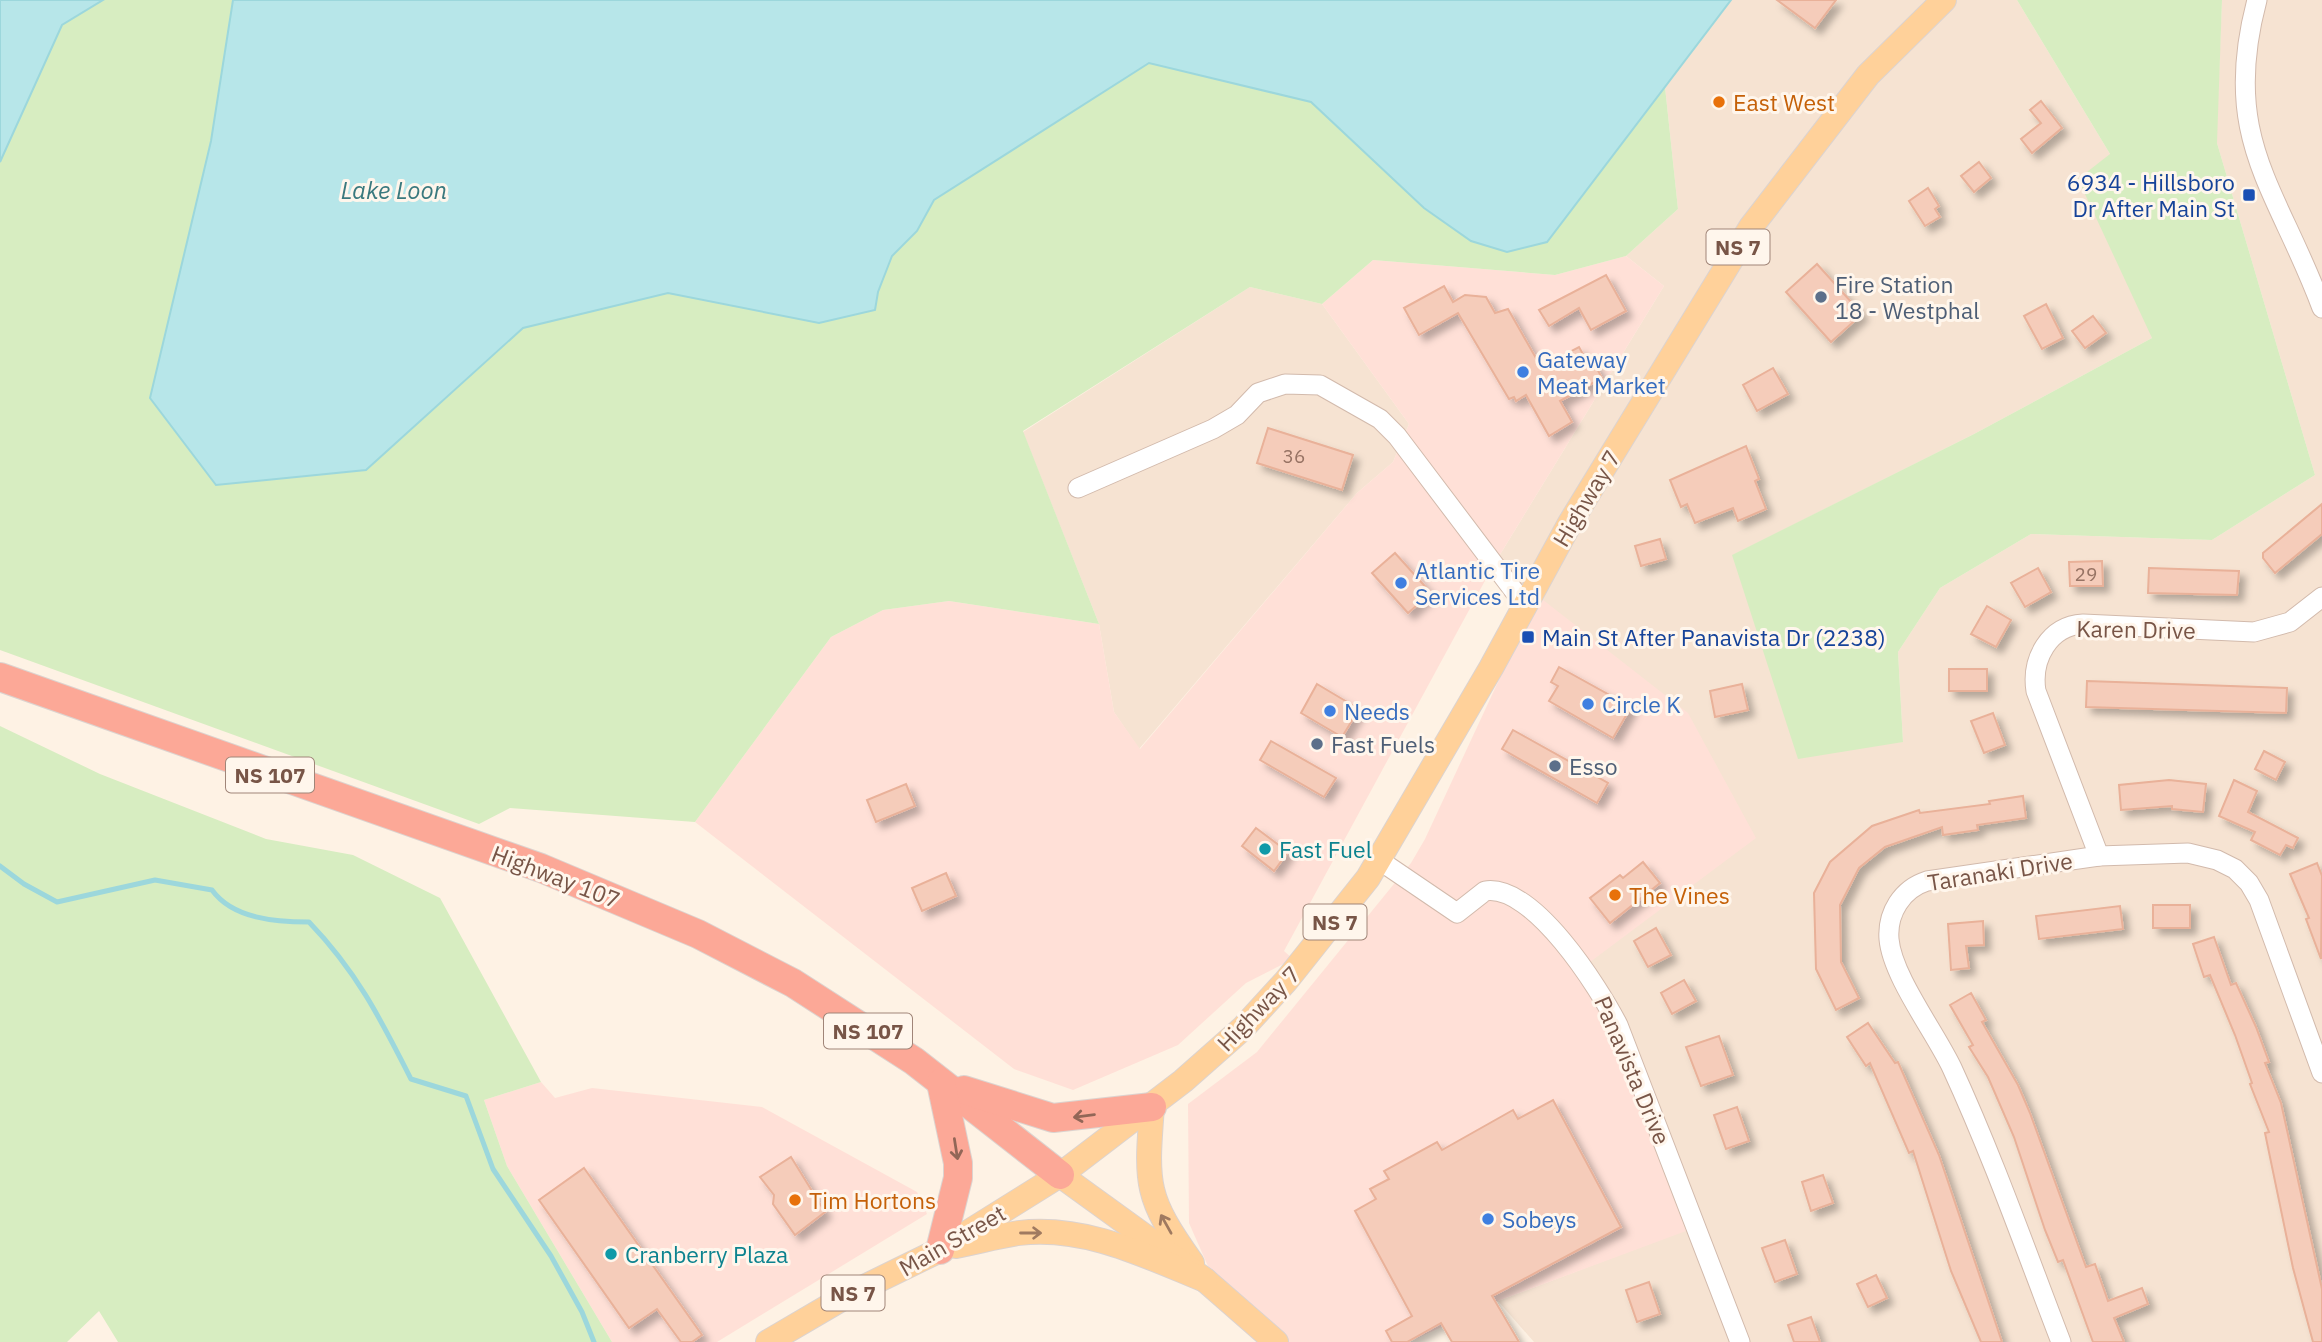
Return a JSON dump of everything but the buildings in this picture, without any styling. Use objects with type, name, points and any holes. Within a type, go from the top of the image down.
[{"type":"highway","name":"Highway 107","points":[[0,677],[541,868],[636,906],[752,959],[914,1061],[1060,1175]]},
{"type":"highway","points":[[940,1250],[958,1171],[956,1147],[942,1083],[1053,1118],[1152,1107]]},
{"type":"main road","name":"Highway 7","points":[[1060,1175],[1152,1107],[1243,1027],[1343,913],[1379,860],[1491,668],[1570,523],[1751,227],[1868,75],[1944,0]]},
{"type":"main road","points":[[1152,1107],[1148,1169],[1153,1201],[1170,1232],[1205,1280]]},
{"type":"main road","points":[[1060,1175],[1205,1280],[1276,1342]]},
{"type":"main road","name":"Main Street","points":[[768,1342],[850,1294],[940,1250],[1060,1175]]},
{"type":"main road","points":[[940,1250],[1020,1233],[1079,1236],[1119,1245],[1205,1280]]},
{"type":"street","points":[[2257,0],[2244,64],[2248,129],[2254,154],[2318,281],[2322,308]]},
{"type":"street","points":[[1078,488],[1213,429],[1237,415],[1258,393],[1285,384],[1320,385],[1381,419],[1398,436],[1524,604]]},
{"type":"street","name":"Karen Drive","points":[[2099,856],[2036,691],[2035,670],[2047,643],[2072,625],[2265,631],[2290,622],[2322,597]]},
{"type":"street","name":"Taranaki Drive","points":[[2061,1342],[1970,1108],[1951,1066],[1894,961],[1889,923],[1896,906],[1906,893],[1927,881],[2099,856],[2188,853],[2217,860],[2244,877],[2259,900],[2322,1073]]},
{"type":"street","name":"Panavista Drive","points":[[1379,860],[1457,913],[1485,891],[1507,893],[1571,950],[1592,978],[1618,1025],[1740,1342]]},
{"type":"shaded area","points":[[1731,0],[2017,0],[2110,154],[2152,338],[1974,434],[1733,555],[1903,742],[1898,652],[1940,588],[2031,534],[2212,540],[2315,475],[2217,143],[2217,122],[2222,0],[2322,0],[2322,1342],[1534,1342],[1498,1301],[1686,1230],[1578,971],[1538,596],[1493,566],[1664,286],[1626,256],[1678,209],[1665,87]]},
{"type":"shaded area","points":[[1626,256],[1664,286],[1493,566],[1284,951],[1293,959],[1246,983],[1178,1045],[1073,1090],[1014,1069],[695,822],[831,637],[883,610],[949,601],[1099,624],[1114,712],[1140,749],[1357,493],[1393,462],[1409,424],[1322,304],[1373,260],[1555,275]]},
{"type":"shaded area","points":[[1250,287],[1322,304],[1409,424],[1393,462],[1357,493],[1139,749],[1114,712],[1099,624],[1023,432]]},
{"type":"shaded area","points":[[1538,596],[1688,713],[1756,838],[1578,971],[1596,996],[1686,1231],[1498,1301],[1409,1342],[1277,1342],[1215,1282],[1189,1223],[1188,1104],[1257,1052],[1411,863],[1425,839]]},
{"type":"shaded area","points":[[541,1082],[555,1098],[592,1088],[762,1107],[917,1192],[927,1214],[717,1342],[612,1342],[507,1166],[484,1100]]},
{"type":"green space","points":[[103,0],[233,0],[211,141],[151,398],[485,361],[523,328],[668,293],[819,323],[875,310],[878,292],[892,256],[917,231],[934,200],[1149,63],[1311,102],[1424,208],[1547,242],[1665,87],[1678,209],[1626,256],[1555,275],[1373,260],[1322,304],[1250,287],[1023,431],[1099,624],[949,601],[883,610],[831,637],[695,822],[510,808],[479,824],[0,650],[0,162],[62,25]]},
{"type":"green space","points":[[2017,0],[2222,0],[2217,143],[2315,475],[2212,540],[2031,534],[1940,588],[1898,652],[1903,742],[1798,759],[1732,555],[1974,434],[2152,338],[2078,179],[2110,154]]},
{"type":"green space","points":[[0,726],[100,774],[266,839],[353,855],[440,898],[541,1082],[484,1100],[507,1166],[612,1342],[118,1342],[99,1311],[67,1342],[0,1342]]},
{"type":"water","points":[[0,0],[103,0],[62,25],[0,162]]},
{"type":"water","name":"Lake Loon","points":[[233,0],[1731,0],[1547,242],[1507,252],[1471,241],[1424,208],[1311,102],[1149,63],[934,200],[917,231],[892,256],[878,292],[875,310],[819,323],[668,293],[523,328],[366,470],[216,485],[150,398],[211,141]]},
{"type":"waterway","points":[[0,866],[24,884],[57,902],[155,880],[212,890],[231,907],[256,917],[309,922],[354,978],[378,1016],[411,1079],[466,1096],[493,1169],[551,1256],[582,1312],[594,1342]]},
{"type":"place","name":"East West","points":[[1719,102]]},
{"type":"place","name":"6934 - Hillsboro Dr After Main St","points":[[2249,195]]},
{"type":"place","name":"Fire Station 18 - Westphal","points":[[1821,297]]},
{"type":"place","name":"Gateway Meat Market","points":[[1523,372]]},
{"type":"place","name":"Atlantic Tire Services Ltd","points":[[1401,583]]},
{"type":"place","name":"Main St After Panavista Dr (2238)","points":[[1528,637]]},
{"type":"place","name":"Circle K","points":[[1588,704]]},
{"type":"place","name":"Needs","points":[[1330,711]]},
{"type":"place","name":"Fast Fuels","points":[[1317,744]]},
{"type":"place","name":"Esso","points":[[1555,766]]},
{"type":"place","name":"Fast Fuel","points":[[1265,849]]},
{"type":"place","name":"The Vines","points":[[1615,895]]},
{"type":"place","name":"Tim Hortons","points":[[795,1200]]},
{"type":"place","name":"Sobeys","points":[[1488,1219]]},
{"type":"place","name":"Cranberry Plaza","points":[[611,1254]]}]
